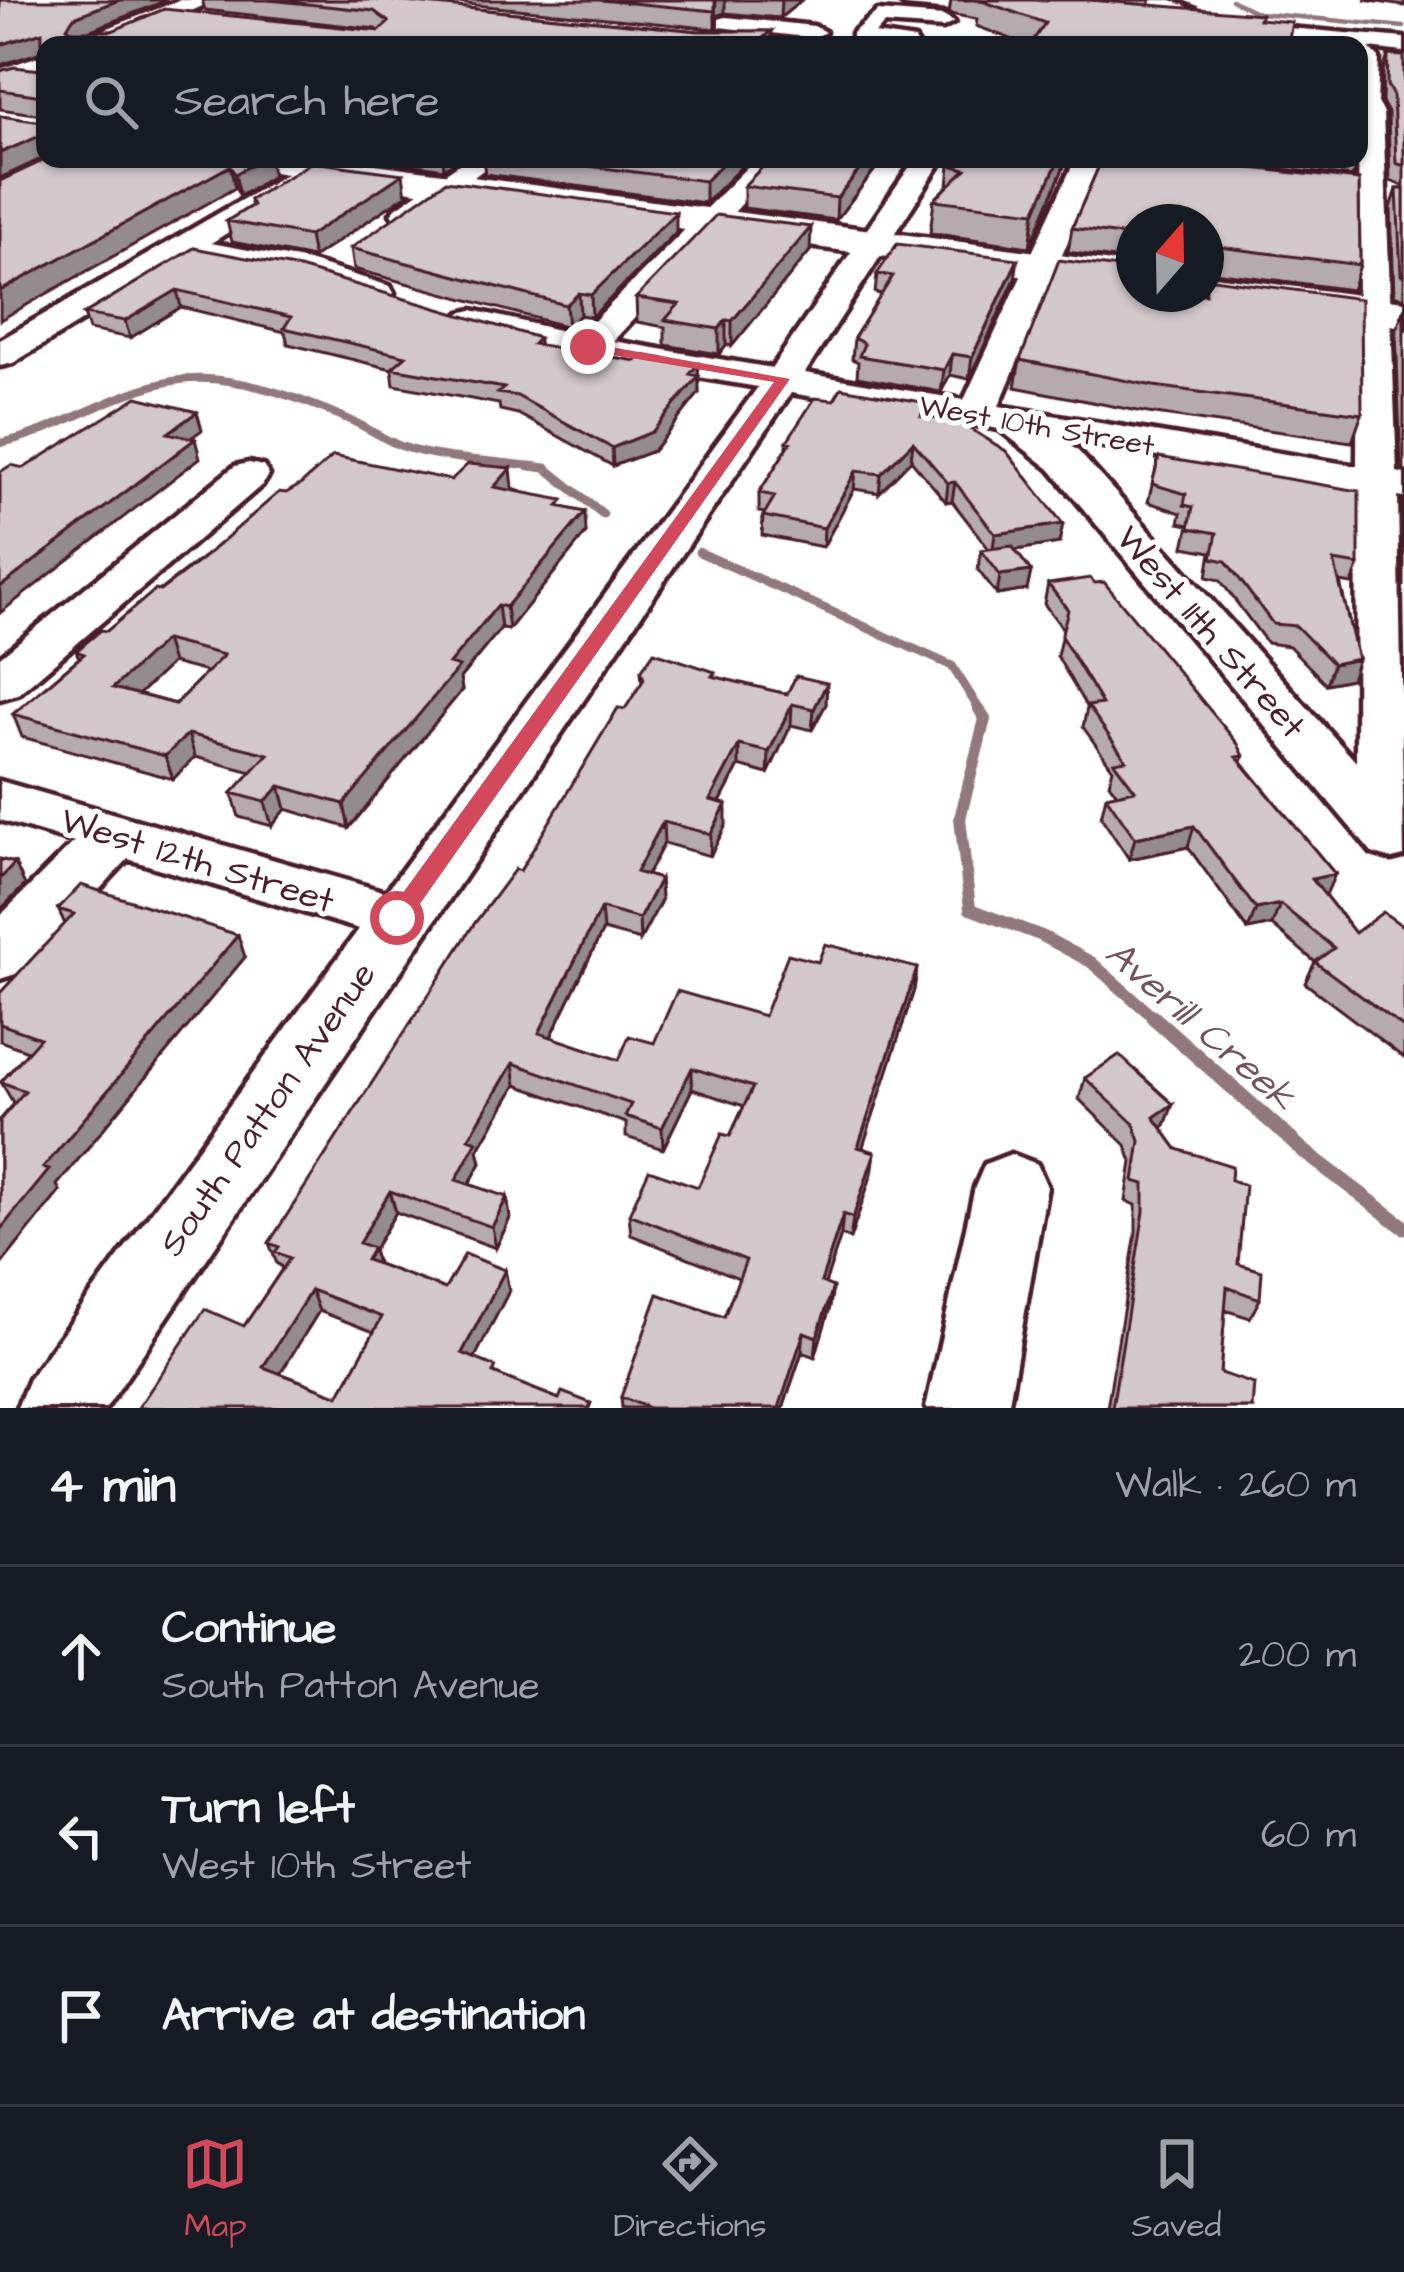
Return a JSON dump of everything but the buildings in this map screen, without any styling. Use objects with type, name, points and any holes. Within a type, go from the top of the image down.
[{"type":"main road","points":[[111,36],[162,16],[208,11]]},
{"type":"main road","points":[[352,168],[1116,276]]},
{"type":"main road","points":[[1224,290],[1388,312]]},
{"type":"street","points":[[906,0],[1055,14]]},
{"type":"street","points":[[949,36],[984,4]]},
{"type":"street","points":[[708,36],[734,10],[818,28]]},
{"type":"street","points":[[1149,11],[1196,26],[1305,36]]},
{"type":"street","points":[[862,36],[878,17],[940,36]]},
{"type":"street","points":[[1196,26],[1201,36]]},
{"type":"street","points":[[1368,42],[1404,45]]},
{"type":"street","points":[[1368,58],[1375,193],[1388,312],[1394,841]]},
{"type":"street","points":[[0,356],[315,168]]},
{"type":"street","points":[[320,274],[471,168]]},
{"type":"street","points":[[588,347],[761,168]]},
{"type":"street","name":"South Patton Avenue","points":[[58,1408],[397,918],[783,379],[869,242],[922,168]]},
{"type":"street","points":[[993,418],[1040,266],[1083,168]]},
{"type":"street","points":[[1164,168],[1207,173]]},
{"type":"street","name":"West 10th Street","points":[[181,247],[320,274],[426,308],[588,347],[1390,483]]},
{"type":"street","name":"West 11th Street","points":[[993,418],[1041,439],[1064,460],[1394,841]]},
{"type":"street","points":[[0,683],[249,475]]},
{"type":"street","name":"West 12th Street","points":[[0,800],[397,918]]},
{"type":"street","points":[[0,955],[116,835]]},
{"type":"street","points":[[967,1408],[1011,1187]]},
{"type":"waterway","points":[[1231,0],[1258,13],[1404,27]]},
{"type":"waterway","name":"Averill Creek","points":[[0,443],[151,386],[218,380],[288,396],[418,451],[547,469]]},
{"type":"waterway","name":"Averill Creek","points":[[530,466],[546,468],[603,514]]},
{"type":"waterway","name":"Averill Creek","points":[[699,552],[952,666],[981,712]]},
{"type":"waterway","name":"Averill Creek","points":[[979,709],[985,719],[960,818],[970,909],[1042,936],[1091,962],[1157,1020]]},
{"type":"waterway","name":"Averill Creek","points":[[1153,1017],[1306,1153],[1404,1227]]},
{"type":"route","points":[[397,918],[783,379],[588,347]]}]
